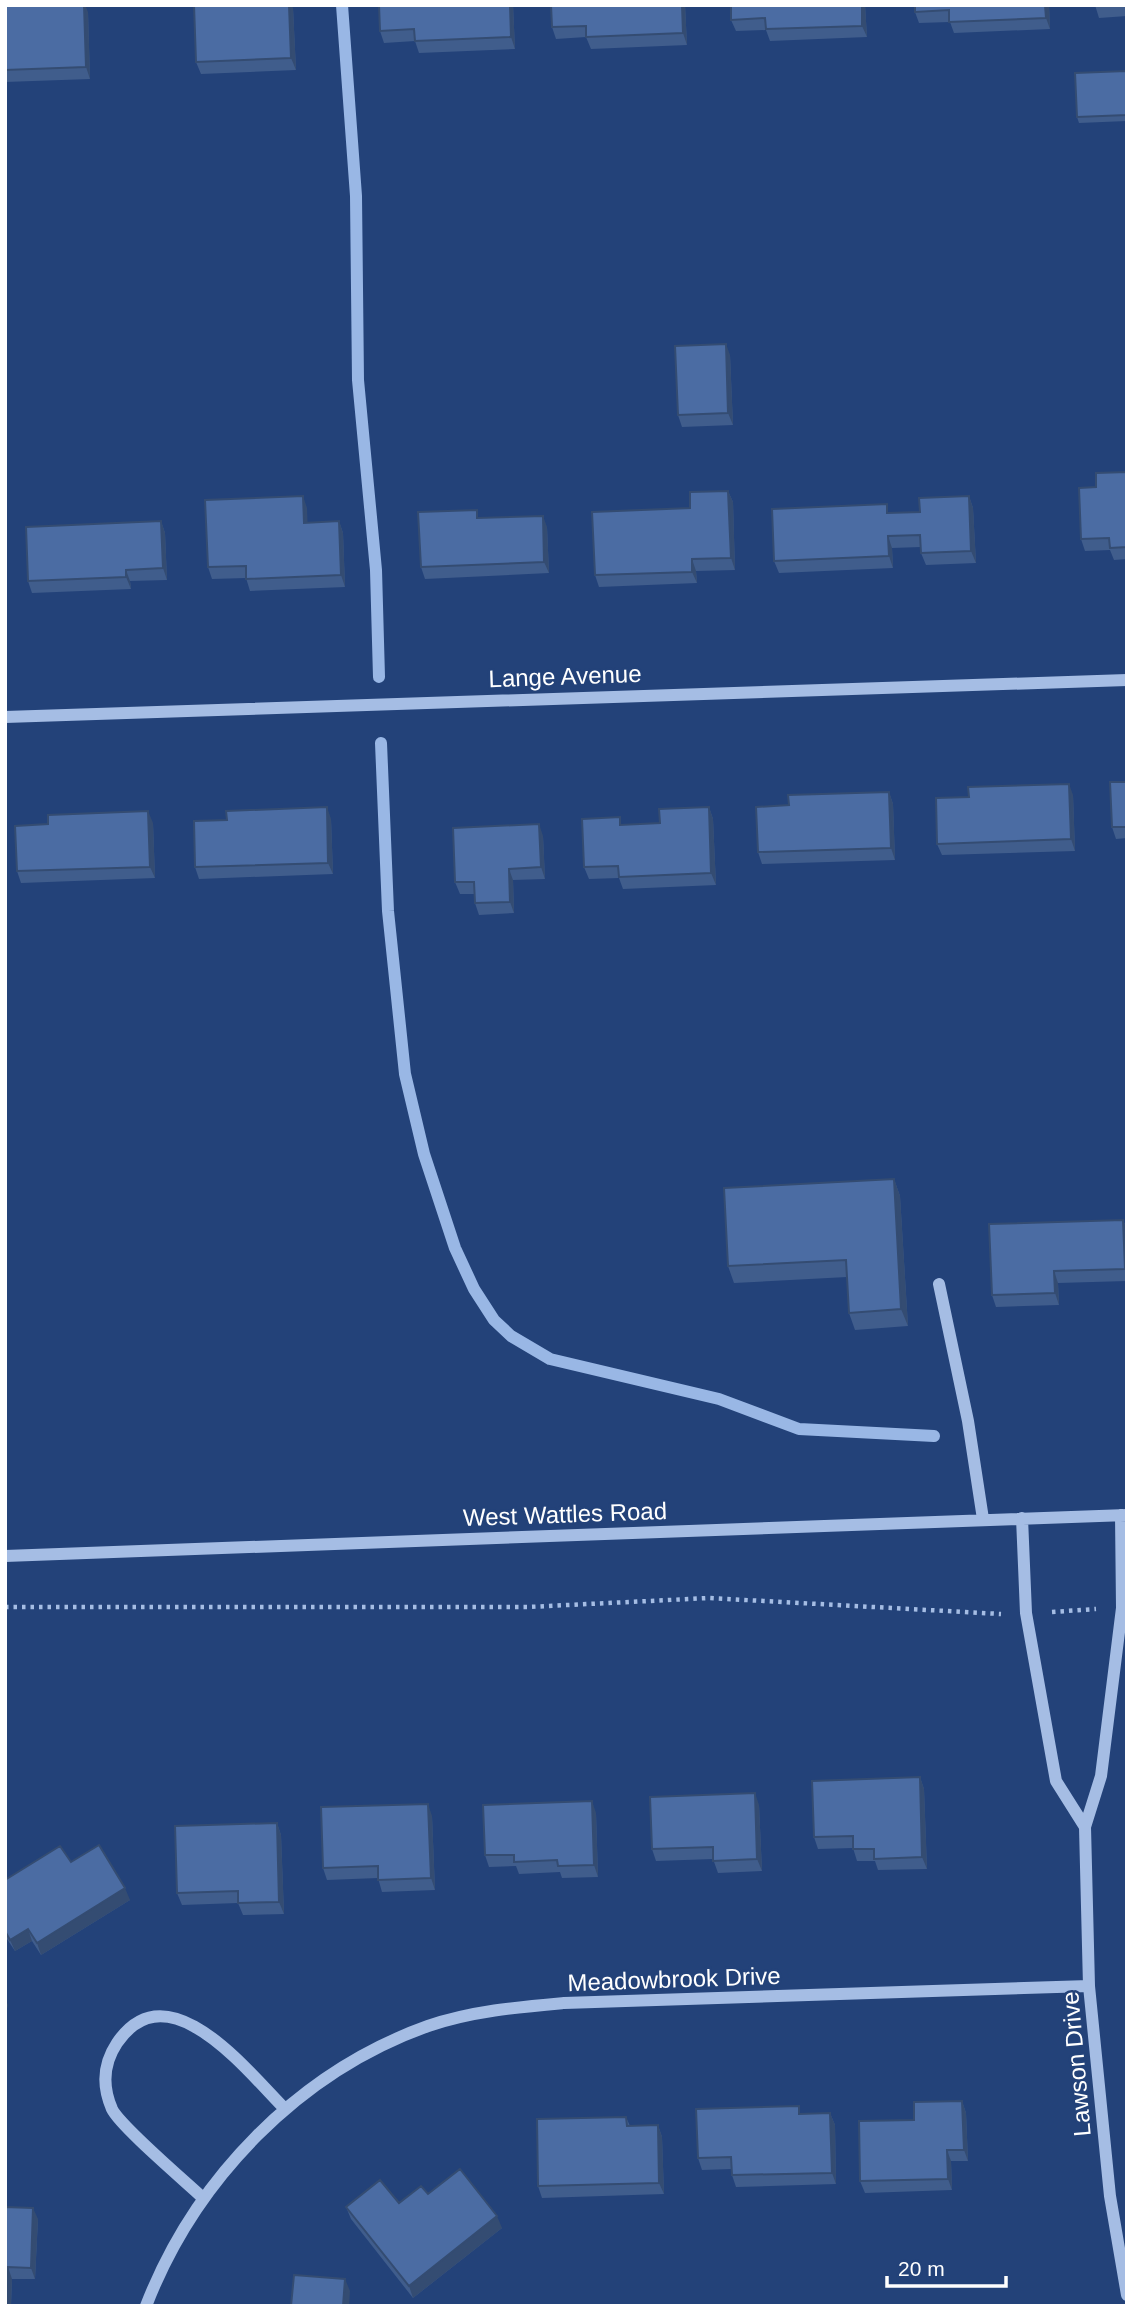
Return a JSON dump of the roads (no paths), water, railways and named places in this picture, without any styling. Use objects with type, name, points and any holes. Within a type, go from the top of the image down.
[{"type":"street","name":"Lange Avenue","points":[[5,717],[1127,680]]},
{"type":"street","points":[[939,1284],[968,1421],[983,1519]]},
{"type":"street","name":"West Wattles Road","points":[[5,1556],[1124,1515]]},
{"type":"street","name":"Lawson Drive","points":[[1124,1515],[1122,1608],[1101,1776],[1085,1827],[1089,1986],[1110,2196],[1127,2295]]},
{"type":"street","points":[[1022,1518],[1026,1613],[1056,1781],[1085,1827]]},
{"type":"street","name":"Meadowbrook Drive","points":[[146,2306],[169,2255],[203,2198],[238,2154],[285,2109],[342,2067],[384,2044],[430,2026],[480,2013],[564,2003],[1089,1986]]},
{"type":"street","points":[[203,2198],[113,2111],[105,2089],[104,2071],[111,2052],[123,2034],[140,2021],[162,2017],[183,2019],[202,2028],[285,2109]]},
{"type":"waterway","points":[[342,5],[356,196],[358,380],[376,570],[379,677]]},
{"type":"waterway","points":[[381,743],[388,911],[405,1074],[424,1154],[455,1248],[474,1289],[494,1320],[511,1336],[550,1359],[719,1399],[799,1429],[934,1436]]}]
